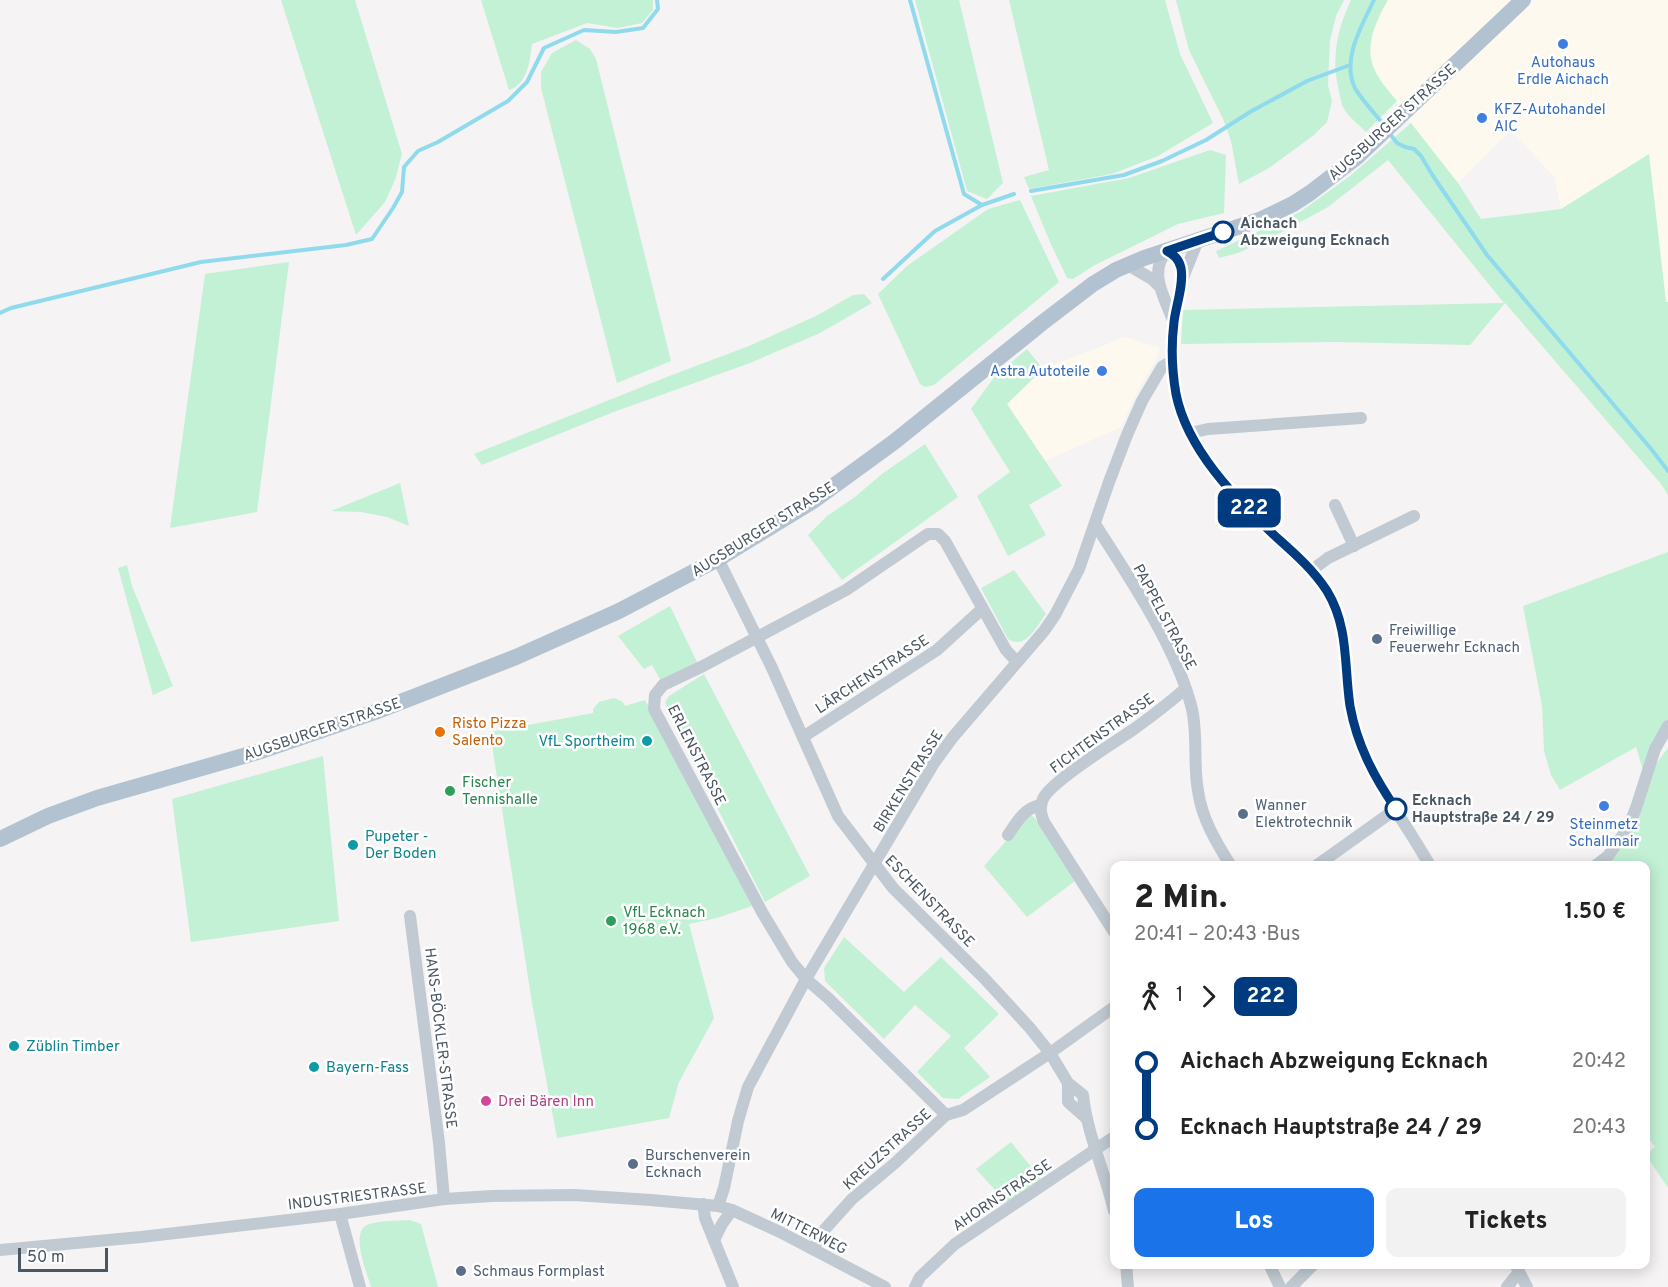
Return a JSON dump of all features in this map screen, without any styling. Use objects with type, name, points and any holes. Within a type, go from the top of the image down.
[{"type":"main road","name":"AUGSBURGER STRASSE","points":[[0,839],[48,816],[97,798],[261,752],[375,712],[516,657],[620,611],[718,559],[813,501],[894,442],[1086,289],[1116,270],[1262,219],[1293,204],[1326,182],[1404,114],[1523,0]]},
{"type":"street","points":[[1181,284],[1198,240]]},
{"type":"street","points":[[1174,323],[1157,275],[1161,257],[1167,251],[1178,260],[1181,268],[1172,361],[1176,394],[1183,417],[1210,465],[1230,490],[1311,570],[1327,592],[1342,626],[1350,706],[1360,747],[1374,776],[1427,861]]},
{"type":"street","points":[[1128,265],[1152,279],[1159,286]]},
{"type":"street","name":"BIRKENSTRASSE","points":[[718,1206],[748,1087],[806,979],[934,763],[953,737],[1044,631],[1060,606],[1078,569],[1108,482],[1142,401],[1162,367],[1172,361]]},
{"type":"street","points":[[1190,433],[1208,429],[1361,418]]},
{"type":"street","points":[[1335,505],[1353,546]]},
{"type":"street","points":[[1311,570],[1328,558],[1414,516]]},
{"type":"street","name":"PAPPELSTRASSE","points":[[1095,524],[1160,633],[1175,663],[1192,711],[1197,790],[1203,813],[1214,839],[1228,861]]},
{"type":"street","name":"ERLENSTRASSE","points":[[946,1115],[806,979],[792,962],[762,912],[654,709],[655,695],[663,685],[846,590],[928,534],[938,534],[945,541],[1006,650],[1017,662]]},
{"type":"street","name":"ESCHENSTRASSE","points":[[718,559],[772,668],[838,816],[893,888],[1030,1028],[1050,1053],[1068,1083],[1083,1095],[1085,1117],[1097,1149],[1110,1196]]},
{"type":"street","name":"LÄRCHENSTRASSE","points":[[802,737],[937,650],[982,609]]},
{"type":"street","name":"FICHTENSTRASSE","points":[[1008,835],[1022,814],[1032,807],[1041,805],[1043,798],[1056,784],[1185,689]]},
{"type":"street","points":[[1601,861],[1608,856],[1628,828],[1654,749],[1668,726]]},
{"type":"street","points":[[1041,805],[1040,812],[1044,822],[1110,926]]},
{"type":"street","points":[[1323,861],[1396,809]]},
{"type":"street","name":"HANS-BÖCKLER-STRASSE","points":[[410,916],[444,1199]]},
{"type":"street","name":"KREUZSTRASSE","points":[[813,1249],[825,1229],[852,1199],[895,1163],[946,1115],[963,1110],[1050,1053],[1110,1010]]},
{"type":"street","name":"AHORNSTRASSE","points":[[915,1287],[920,1277],[955,1244],[1110,1140]]},
{"type":"street","name":"INDUSTRIESTRASSE","points":[[0,1250],[340,1214],[444,1199],[492,1196],[574,1196],[718,1206]]},
{"type":"street","points":[[703,1204],[705,1218],[733,1287]]},
{"type":"street","name":"MITTERWEG","points":[[718,1206],[780,1232],[885,1287]]},
{"type":"street","points":[[714,1240],[732,1210]]},
{"type":"street","points":[[340,1214],[360,1287]]},
{"type":"street","points":[[1126,1269],[1128,1287]]},
{"type":"street","points":[[1271,1269],[1280,1287]]},
{"type":"street","points":[[1291,1287],[1309,1269]]},
{"type":"street","points":[[1507,1287],[1516,1269]]},
{"type":"street","points":[[1518,1269],[1527,1287]]},
{"type":"shaded area","points":[[1388,0],[1668,0],[1668,302],[1666,302],[1649,155],[1561,209],[1554,177],[1511,130],[1458,183],[1411,123],[1373,67],[1370,49],[1372,36]]},
{"type":"shaded area","points":[[1125,337],[1160,348],[1121,427],[1045,461],[1007,404],[1043,369]]},
{"type":"green space","points":[[281,0],[355,0],[402,154],[395,180],[385,202],[356,235]]},
{"type":"green space","points":[[481,0],[653,0],[653,10],[642,23],[618,28],[587,23],[532,44],[524,77],[520,83],[509,90]]},
{"type":"green space","points":[[915,0],[959,0],[1003,183],[987,199],[967,191]]},
{"type":"green space","points":[[1009,0],[1165,0],[1180,54],[1213,123],[1158,156],[1112,174],[1029,189],[1024,177],[1049,170]]},
{"type":"green space","points":[[1176,0],[1344,0],[1336,16],[1330,40],[1328,85],[1332,101],[1327,122],[1314,135],[1269,168],[1239,184],[1231,141],[1223,119],[1189,50]]},
{"type":"green space","points":[[1351,0],[1388,0],[1373,32],[1370,49],[1377,76],[1397,101],[1366,132],[1344,109],[1337,79],[1337,44],[1342,22]]},
{"type":"green space","points":[[576,40],[590,49],[596,59],[671,361],[617,383],[541,88],[541,72],[552,53]]},
{"type":"green space","points":[[1411,123],[1458,183],[1481,219],[1561,209],[1649,154],[1666,302],[1668,302],[1668,495],[1505,303],[1470,345],[1336,342],[1181,344],[1183,310],[1504,303],[1388,160],[1328,207],[1269,239],[1238,253],[1219,258],[1216,251],[1300,212],[1350,176]]},
{"type":"green space","points":[[1210,150],[1226,155],[1224,213],[1178,224],[1093,266],[1073,279],[1067,278],[1031,196],[1129,178]]},
{"type":"green space","points":[[1020,200],[1059,282],[934,385],[925,387],[920,384],[878,294],[907,266],[988,209]]},
{"type":"green space","points":[[289,262],[257,512],[170,528],[205,274]]},
{"type":"green space","points":[[864,294],[872,303],[820,333],[750,363],[611,413],[482,465],[474,454],[749,346],[816,316],[853,295]]},
{"type":"green space","points":[[1027,349],[1043,369],[1007,404],[1062,486],[1029,505],[1046,535],[1008,556],[977,496],[1010,472],[971,409],[995,376]]},
{"type":"green space","points":[[925,444],[958,497],[842,580],[808,535],[827,516]]},
{"type":"green space","points":[[400,483],[409,526],[387,517],[361,512],[331,511]]},
{"type":"green space","points":[[1668,552],[1668,720],[1656,736],[1643,770],[1636,747],[1560,790],[1551,775],[1544,751],[1542,706],[1523,606]]},
{"type":"green space","points":[[127,565],[132,586],[173,686],[153,695],[118,568]]},
{"type":"green space","points":[[1014,570],[1046,614],[1030,636],[1020,642],[1008,639],[981,588]]},
{"type":"green space","points":[[670,606],[697,662],[661,681],[652,665],[644,669],[618,636]]},
{"type":"green space","points":[[704,674],[810,876],[765,902],[665,702],[669,696]]},
{"type":"green space","name":"VfL Ecknach 1968 e.V.","points":[[614,698],[623,702],[625,706],[645,700],[752,906],[717,918],[689,924],[714,1018],[679,1082],[669,1118],[557,1138],[532,1003],[490,732],[593,713],[593,709],[599,702]]},
{"type":"green space","points":[[1668,748],[1668,1188],[1650,1161],[1650,1151],[1655,1147],[1650,1140],[1650,861],[1612,861],[1621,848],[1652,769]]},
{"type":"green space","points":[[323,756],[339,921],[191,942],[172,799]]},
{"type":"green space","points":[[1029,815],[1039,823],[1075,881],[1027,917],[984,866]]},
{"type":"green space","points":[[844,937],[904,992],[941,957],[999,1014],[964,1048],[990,1077],[958,1099],[943,1098],[917,1072],[951,1036],[915,1005],[884,1039],[825,981],[824,968]]},
{"type":"green space","points":[[1011,1142],[1041,1179],[1007,1203],[976,1169]]},
{"type":"green space","points":[[410,1220],[421,1224],[438,1287],[371,1287],[361,1254],[362,1229],[377,1222]]},
{"type":"waterway","points":[[0,313],[11,308],[201,262],[346,245],[372,239],[402,192],[404,167],[418,151],[438,142],[508,101],[527,82],[544,48],[584,30],[616,32],[643,28],[658,9],[657,0]]},
{"type":"waterway","points":[[910,0],[964,194],[982,205]]},
{"type":"waterway","points":[[1374,0],[1355,43],[1350,66],[1355,88],[1384,125]]},
{"type":"waterway","points":[[1031,191],[1124,175],[1162,161],[1206,140],[1250,112],[1307,81],[1350,65]]},
{"type":"waterway","points":[[1390,134],[1397,143],[1414,149],[1421,156],[1487,255],[1668,471]]},
{"type":"waterway","points":[[883,279],[935,231],[982,205],[1014,194]]},
{"type":"bus line","name":"222","points":[[1223,232],[1167,251],[1178,260],[1181,268],[1181,284],[1172,343],[1176,394],[1190,433],[1210,465],[1230,490],[1311,570],[1327,592],[1342,626],[1350,706],[1360,747],[1374,776],[1396,809]]},
{"type":"place","name":"Autohaus Erdle Aichach","points":[[1563,44]]},
{"type":"place","name":"KFZ-Autohandel AIC","points":[[1482,118]]},
{"type":"place","name":"Aichach Abzweigung Ecknach","points":[[1223,232]]},
{"type":"place","name":"Astra Autoteile","points":[[1102,371]]},
{"type":"place","name":"Freiwillige Feuerwehr Ecknach","points":[[1377,639]]},
{"type":"place","name":"Risto Pizza Salento","points":[[440,732]]},
{"type":"place","name":"VfL Sportheim","points":[[647,741]]},
{"type":"place","name":"Fischer Tennishalle","points":[[450,791]]},
{"type":"place","name":"Steinmetz Schallmair","points":[[1604,806]]},
{"type":"place","name":"Ecknach Hauptstraße 24 / 29","points":[[1396,809]]},
{"type":"place","name":"Wanner Elektrotechnik","points":[[1243,814]]},
{"type":"place","name":"Pupeter - Der Boden","points":[[353,845]]},
{"type":"place","name":"VfL Ecknach 1968 e.V.","points":[[611,921]]},
{"type":"place","name":"Züblin Timber","points":[[14,1046]]},
{"type":"place","name":"Bayern-Fass","points":[[314,1067]]},
{"type":"place","name":"Drei Bären Inn","points":[[486,1101]]},
{"type":"place","name":"Burschenverein Ecknach","points":[[633,1164]]},
{"type":"place","name":"Schmaus Formplast","points":[[461,1271]]}]
